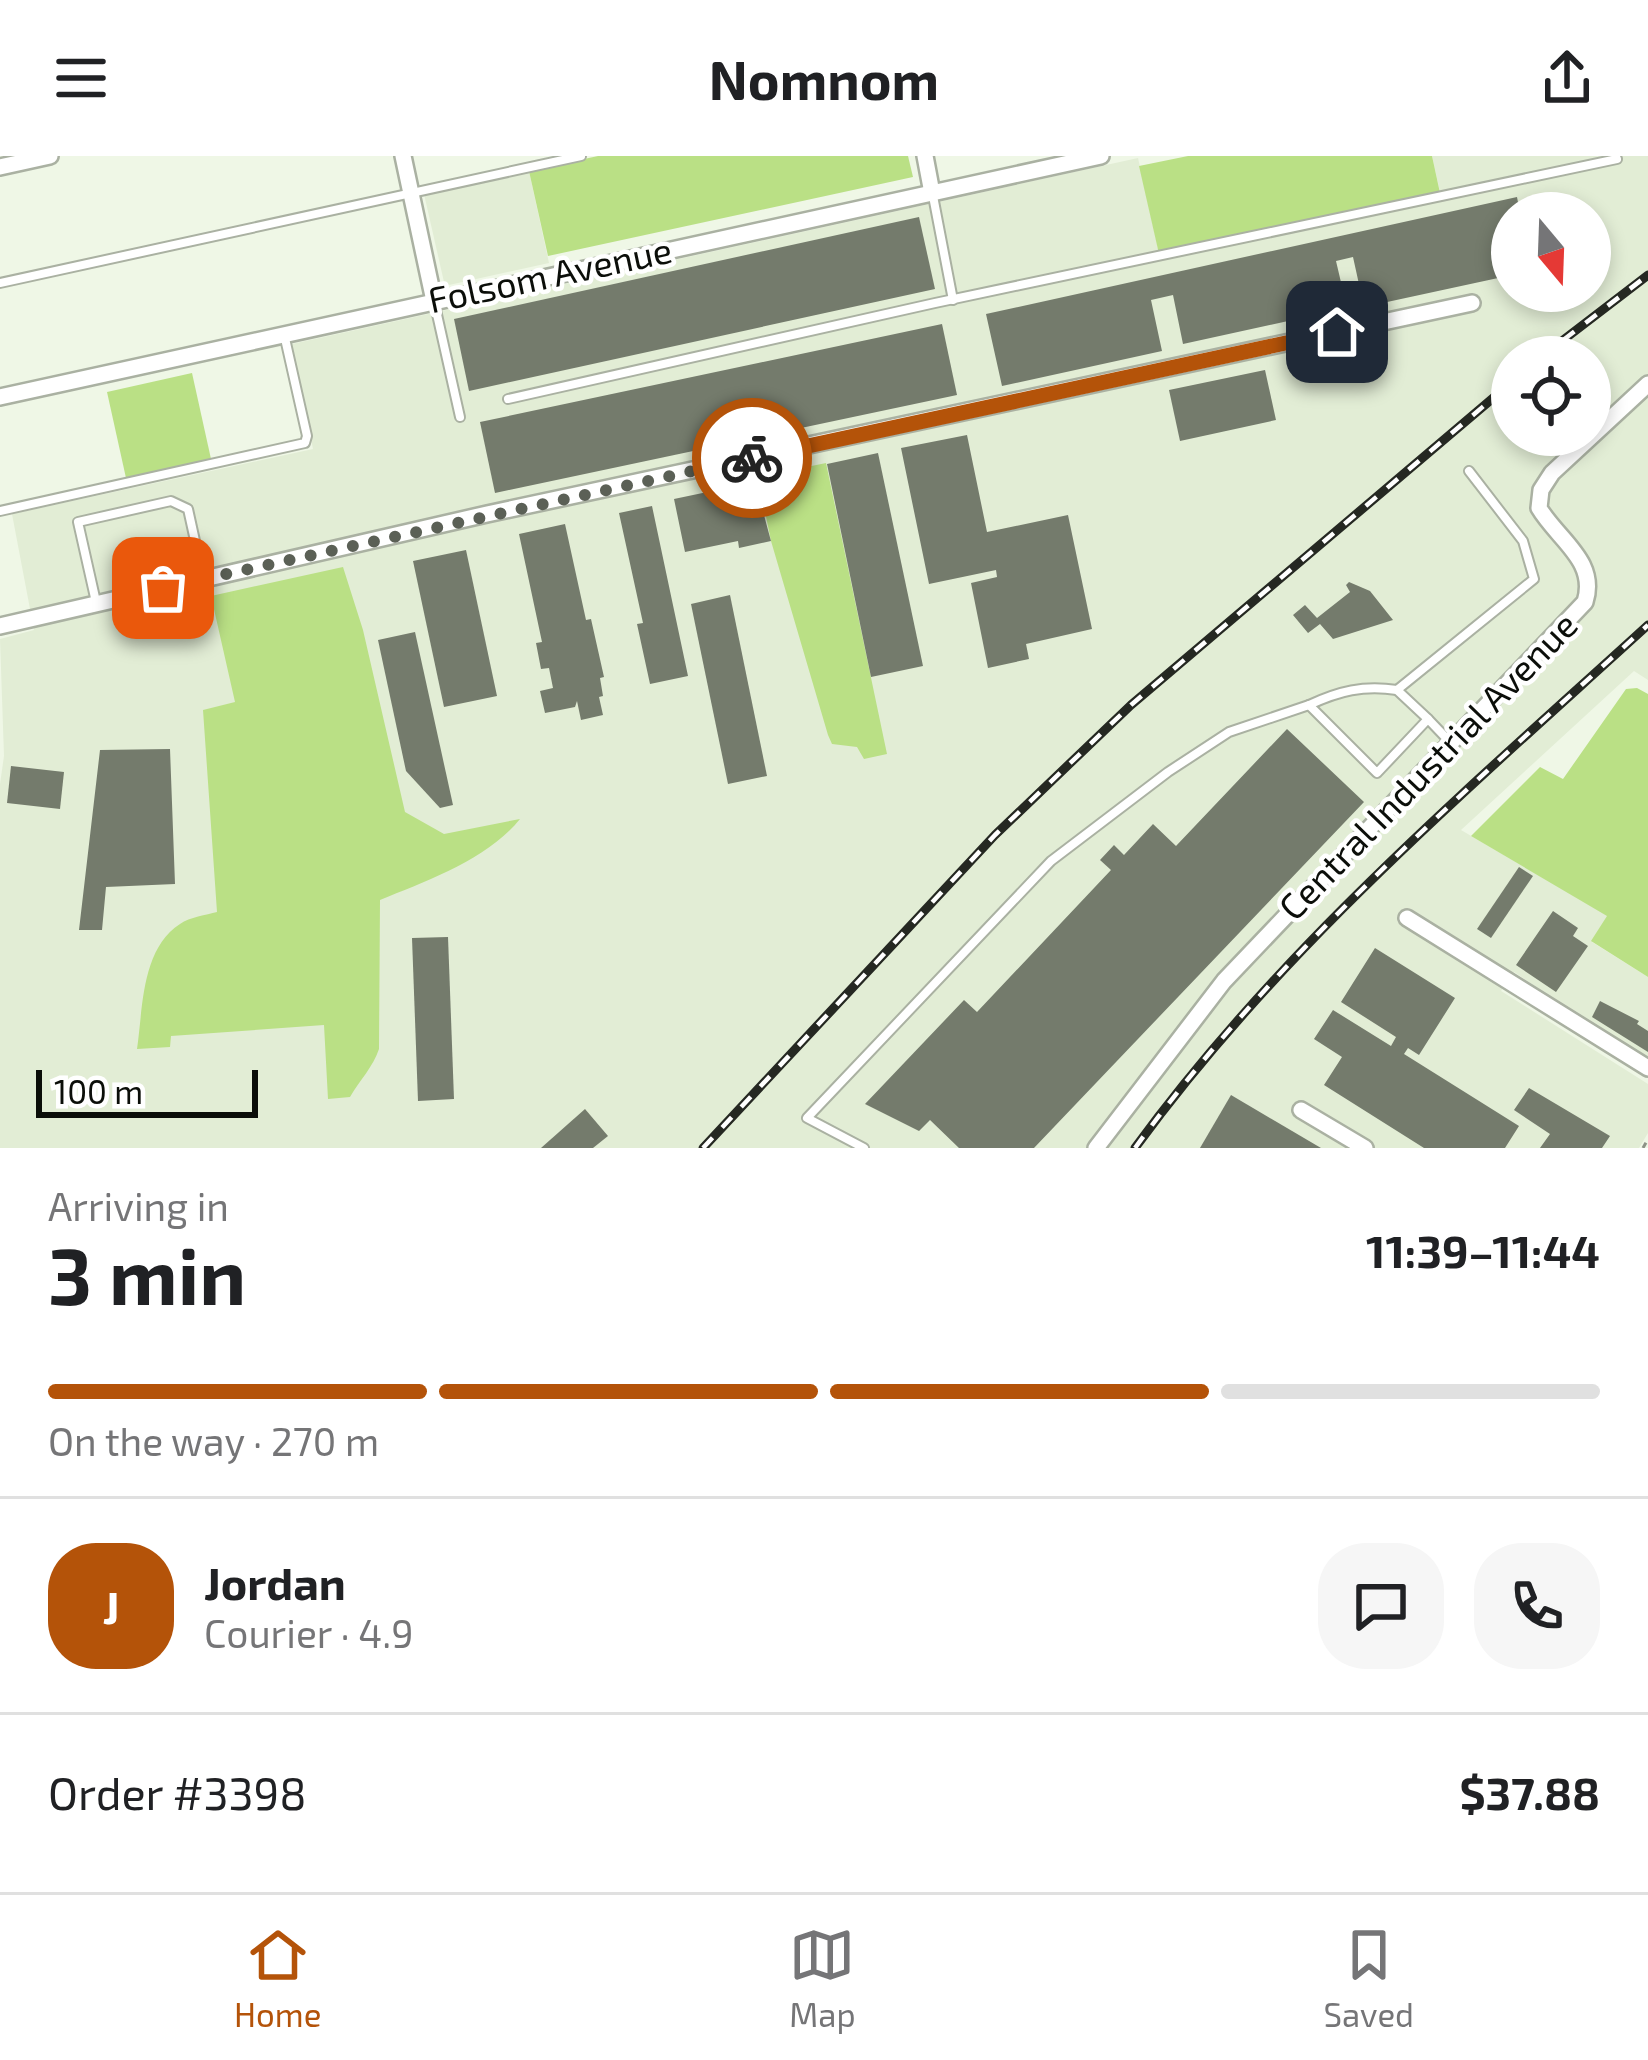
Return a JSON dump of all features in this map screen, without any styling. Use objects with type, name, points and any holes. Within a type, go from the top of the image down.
[{"type":"street","points":[[0,167],[50,156]]},
{"type":"street","points":[[403,156],[434,301]]},
{"type":"street","points":[[925,156],[932,193]]},
{"type":"street","name":"Folsom Avenue","points":[[0,397],[1101,156]]},
{"type":"street","points":[[0,626],[488,514],[1472,303]]},
{"type":"street","name":"Central Industrial Avenue","points":[[1096,1148],[1224,980],[1585,602],[1588,575],[1539,508],[1541,490],[1552,473],[1648,384]]},
{"type":"street","points":[[1407,918],[1648,1069]]},
{"type":"street","points":[[1300,1110],[1365,1148]]},
{"type":"lane","points":[[0,283],[581,156]]},
{"type":"lane","points":[[508,399],[1617,159]]},
{"type":"lane","points":[[932,193],[953,300]]},
{"type":"lane","points":[[434,301],[460,417]]},
{"type":"lane","points":[[0,511],[304,443],[307,436],[284,334]]},
{"type":"lane","points":[[1396,690],[1534,579],[1523,541],[1469,471]]},
{"type":"lane","points":[[96,604],[77,522],[171,501],[183,505],[203,579]]},
{"type":"lane","points":[[864,1148],[807,1118],[1051,861],[1168,772],[1229,732],[1370,686],[1396,690],[1450,742]]},
{"type":"lane","points":[[1309,705],[1377,772],[1428,719]]},
{"type":"path","points":[[1643,1148],[1648,1139]]},
{"type":"shaded area","points":[[1432,156],[1648,156],[1648,680],[1634,671],[1461,830],[1608,916],[1592,942],[1648,977],[1648,1062],[1514,972],[1501,991],[1648,1084],[1648,1133],[1639,1148],[0,1148],[0,784],[4,756],[0,639],[34,630],[12,514],[313,449],[292,344],[1138,158],[1159,253],[1440,192]]},
{"type":"shaded area","points":[[529,171],[549,263],[449,285],[444,282],[424,194]]},
{"type":"green space","points":[[598,156],[908,156],[913,177],[548,256],[529,171]]},
{"type":"green space","points":[[1188,156],[1432,156],[1440,193],[1159,254],[1139,166]]},
{"type":"green space","points":[[192,373],[211,459],[126,478],[107,392]]},
{"type":"green space","points":[[826,463],[887,754],[864,759],[857,747],[832,744],[828,735],[771,541],[758,477]]},
{"type":"green space","points":[[343,567],[363,630],[405,812],[444,834],[520,819],[474,857],[380,900],[379,1049],[350,1097],[328,1099],[324,1025],[171,1036],[170,1047],[137,1049],[146,981],[158,948],[180,924],[217,912],[203,710],[235,702],[211,596]]},
{"type":"green space","points":[[1626,689],[1648,694],[1648,977],[1591,941],[1607,916],[1471,836],[1540,767],[1563,779]]},
{"type":"building","points":[[1491,203],[1491,280],[1364,307],[1353,257],[1336,261],[1347,308],[1183,344],[1173,295],[1151,300],[1162,351],[1002,386],[986,314]]},
{"type":"building","points":[[919,217],[935,289],[469,391],[454,319]]},
{"type":"building","points":[[942,324],[957,395],[495,493],[480,422]]},
{"type":"building","points":[[1265,370],[1276,420],[1180,441],[1169,390]]},
{"type":"building","points":[[967,435],[987,532],[1068,515],[1092,629],[1026,644],[1029,659],[988,668],[971,583],[997,577],[996,570],[929,584],[901,448]]},
{"type":"building","points":[[878,453],[923,666],[871,677],[827,464]]},
{"type":"building","points":[[755,482],[771,541],[739,548],[738,541],[685,552],[674,499]]},
{"type":"building","points":[[652,506],[688,676],[650,684],[637,624],[643,623],[619,513]]},
{"type":"building","points":[[565,524],[604,677],[600,678],[603,696],[599,697],[603,715],[581,720],[577,701],[575,707],[545,713],[540,691],[553,688],[549,668],[541,669],[536,643],[542,642],[519,534]]},
{"type":"building","points":[[466,550],[497,696],[444,707],[413,561]]},
{"type":"building","points":[[1349,582],[1370,591],[1393,620],[1333,639],[1320,624],[1308,633],[1293,615],[1305,605],[1317,618],[1350,592]]},
{"type":"building","points":[[730,595],[767,776],[728,784],[691,604]]},
{"type":"building","points":[[415,632],[453,805],[440,808],[406,771],[378,640]]},
{"type":"building","points":[[1287,729],[1364,802],[1034,1148],[959,1148],[930,1120],[919,1131],[865,1104],[964,1000],[977,1012],[1111,870],[1100,860],[1114,845],[1124,855],[1153,824],[1176,846]]},
{"type":"building","points":[[170,749],[175,884],[106,887],[102,930],[79,930],[100,750]]},
{"type":"building","points":[[11,766],[64,772],[60,809],[7,803]]},
{"type":"building","points":[[1519,867],[1533,876],[1491,938],[1477,929]]},
{"type":"building","points":[[1553,911],[1578,928],[1573,936],[1588,946],[1556,992],[1516,965]]},
{"type":"building","points":[[448,937],[454,1099],[418,1101],[412,938]]},
{"type":"building","points":[[1375,948],[1455,998],[1419,1055],[1408,1048],[1404,1054],[1519,1126],[1505,1148],[1424,1148],[1324,1085],[1342,1057],[1314,1039],[1333,1010],[1391,1046],[1396,1037],[1341,1002]]},
{"type":"building","points":[[1600,1001],[1639,1021],[1648,1031],[1648,1052],[1592,1017]]},
{"type":"building","points":[[1529,1088],[1610,1136],[1602,1148],[1540,1148],[1550,1134],[1514,1110]]},
{"type":"building","points":[[1231,1095],[1321,1148],[1200,1148]]},
{"type":"building","points":[[585,1109],[608,1136],[593,1148],[541,1148]]},
{"type":"railway","points":[[1568,336],[1648,275]]},
{"type":"railway","points":[[703,1148],[995,835],[1131,705],[1491,400]]},
{"type":"railway","points":[[1135,1148],[1191,1075],[1313,939],[1444,811],[1648,625]]},
{"type":"way so far","points":[[163,588],[752,458]]},
{"type":"route","points":[[752,458],[1337,332]]}]
